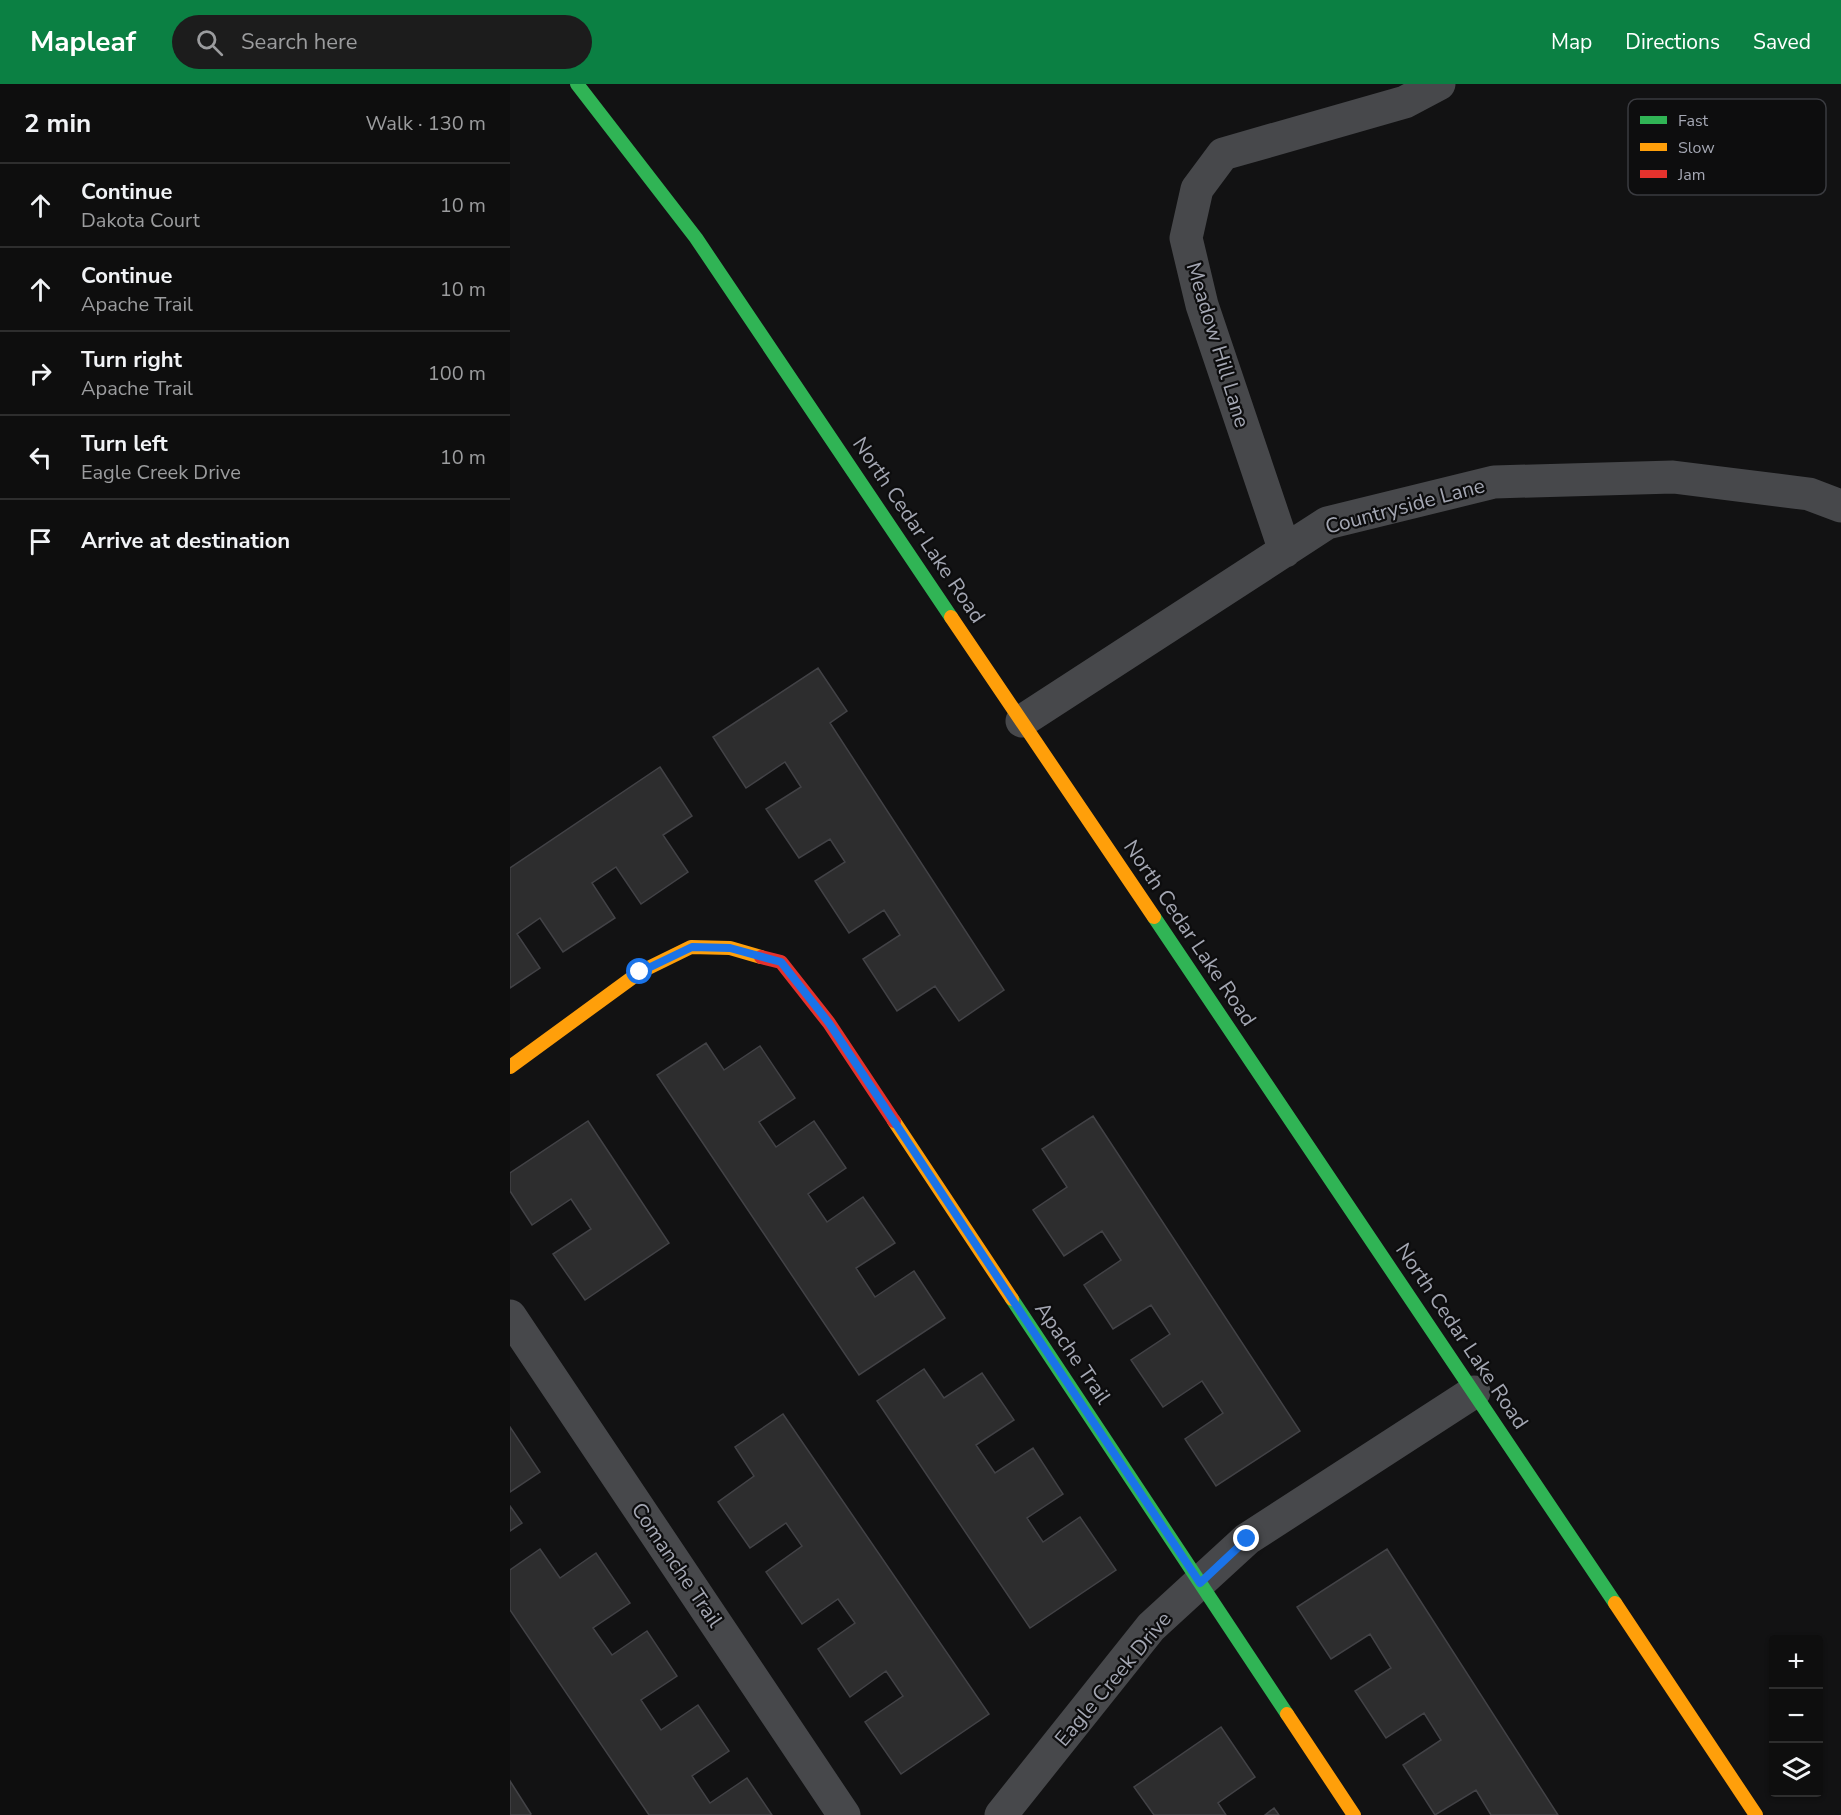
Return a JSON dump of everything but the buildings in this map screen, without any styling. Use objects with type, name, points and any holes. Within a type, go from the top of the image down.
[{"type":"main road","name":"North Cedar Lake Road","points":[[577,84],[696,238],[1474,1392],[1756,1815]]},
{"type":"main road","name":"Apache Trail","points":[[510,1067],[640,972],[692,947],[730,948],[781,962],[829,1023],[1354,1815]]},
{"type":"street","name":"Meadow Hill Lane","points":[[1284,550],[1202,305],[1186,238],[1197,189],[1222,153],[1405,102],[1439,84]]},
{"type":"street","name":"Countryside Lane","points":[[1022,721],[1327,523],[1494,482],[1673,477],[1809,494],[1841,506]]},
{"type":"street","name":"Comanche Trail","points":[[510,1316],[844,1815]]},
{"type":"street","name":"Eagle Creek Drive","points":[[1001,1815],[1151,1628],[1247,1539],[1474,1392]]},
{"type":"traffic: fast","points":[[577,84],[696,238],[951,617]]},
{"type":"traffic: fast","points":[[1154,917],[1615,1603]]},
{"type":"traffic: fast","points":[[1012,1299],[1287,1714]]},
{"type":"traffic: slow","points":[[951,617],[1154,917]]},
{"type":"traffic: slow","points":[[510,1067],[640,972],[691,947],[730,948],[761,957]]},
{"type":"traffic: slow","points":[[894,1121],[1012,1299]]},
{"type":"traffic: slow","points":[[1615,1603],[1756,1815]]},
{"type":"traffic: slow","points":[[1287,1714],[1354,1815]]},
{"type":"traffic: jam","points":[[761,957],[781,962],[829,1023],[894,1121]]},
{"type":"route","points":[[640,972],[692,947],[730,948],[781,962],[829,1023],[1200,1583],[1247,1539]]}]
